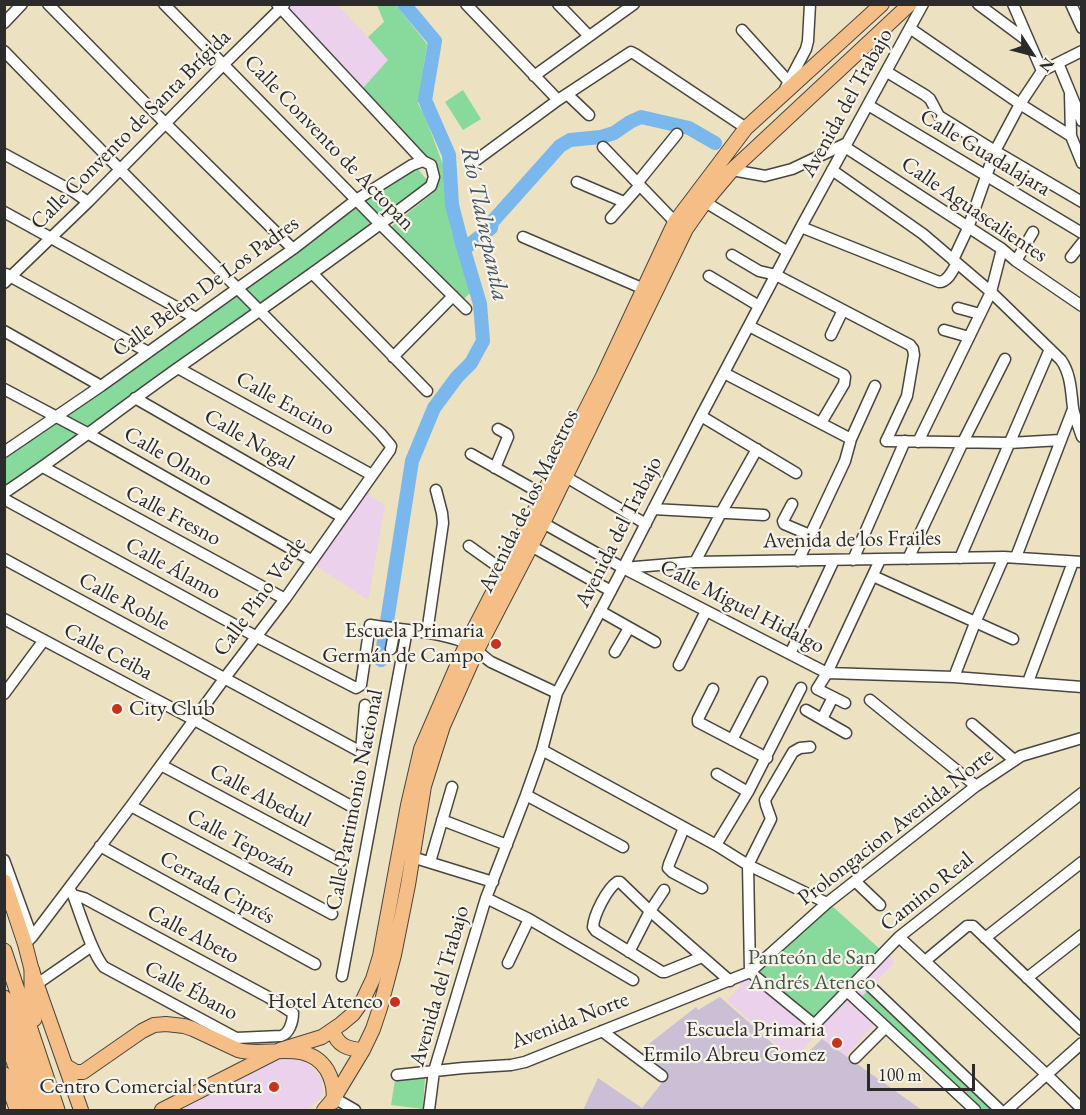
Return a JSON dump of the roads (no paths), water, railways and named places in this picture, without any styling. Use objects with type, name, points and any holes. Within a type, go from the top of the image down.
[{"type":"highway","points":[[4,951],[51,1107]]},
{"type":"highway","points":[[34,977],[32,1008],[52,1084],[51,1107]]},
{"type":"highway","points":[[4,998],[51,1107]]},
{"type":"highway","points":[[4,1034],[32,1110]]},
{"type":"main road","name":"Avenida de los Maestros","points":[[162,1110],[280,1050],[322,1037],[353,1014],[363,1000],[373,980],[380,956],[421,748],[472,647],[543,523],[670,259],[686,229],[746,138],[781,96],[882,4]]},
{"type":"main road","name":"Avenida de los Maestros","points":[[746,138],[891,4]]},
{"type":"main road","points":[[746,138],[899,4]]},
{"type":"main road","name":"Avenida de los Maestros","points":[[324,1110],[332,1104],[363,1050],[380,1008],[394,955],[424,786],[442,726],[472,647],[504,571],[603,376],[675,222],[726,166],[910,4]]},
{"type":"main road","points":[[4,881],[29,940],[34,977],[79,1106]]},
{"type":"main road","points":[[66,1066],[76,1072],[83,1072],[142,1031],[154,1025],[176,1024],[245,1052],[280,1050],[304,1053],[318,1060],[329,1073],[332,1082],[332,1104]]},
{"type":"main road","points":[[333,1030],[338,1043],[344,1047],[363,1050]]},
{"type":"main road","points":[[79,1106],[84,1080],[90,1074],[141,1038],[159,1031],[182,1033],[216,1046],[231,1056],[238,1072]]},
{"type":"main road","points":[[4,1074],[16,1109]]},
{"type":"street","points":[[4,23],[22,4]]},
{"type":"street","points":[[48,4],[293,249]]},
{"type":"street","name":"Calle Convento de Actopan","points":[[164,4],[466,309]]},
{"type":"street","points":[[466,4],[534,76],[589,115]]},
{"type":"street","points":[[558,4],[589,36]]},
{"type":"street","points":[[534,76],[634,4]]},
{"type":"street","points":[[781,96],[806,49],[810,4]]},
{"type":"street","name":"Avenida del Trabajo","points":[[429,1110],[434,1071],[486,898],[542,750],[557,693],[748,326],[923,4]]},
{"type":"street","points":[[978,4],[1029,42]]},
{"type":"street","points":[[1013,4],[1042,71]]},
{"type":"street","points":[[1071,4],[1082,28]]},
{"type":"street","points":[[4,493],[313,274],[431,186],[434,177],[427,163],[281,6]]},
{"type":"street","name":"Calle Convento de Santa Brígida","points":[[7,278],[88,202],[281,6]]},
{"type":"street","points":[[911,29],[1071,136]]},
{"type":"street","points":[[742,30],[789,82]]},
{"type":"street","points":[[801,227],[943,282],[955,261],[995,151],[1020,104],[1042,71],[1080,50]]},
{"type":"street","name":"Calle Pino Verde","points":[[4,51],[119,170],[261,310],[390,445],[390,450],[285,599],[100,846],[70,891],[29,940]]},
{"type":"street","points":[[471,164],[563,97],[631,52],[746,138]]},
{"type":"street","points":[[1058,63],[1082,121]]},
{"type":"street","points":[[887,72],[930,99],[939,116],[1082,202]]},
{"type":"street","points":[[1070,93],[1071,136],[1082,163]]},
{"type":"street","name":"Calle Guadalajara","points":[[868,105],[1082,233]]},
{"type":"street","points":[[611,218],[677,134]]},
{"type":"street","points":[[726,166],[765,176],[792,169],[846,145]]},
{"type":"street","name":"Calle Aguascalientes","points":[[846,145],[1002,249],[1082,306]]},
{"type":"street","points":[[603,147],[675,222]]},
{"type":"street","points":[[4,154],[88,202]]},
{"type":"street","name":"Calle Belem De Los Padres","points":[[4,452],[293,249],[356,200],[412,165],[427,163]]},
{"type":"street","points":[[832,170],[923,234],[991,292],[1064,364],[1077,392],[1073,409],[1016,557]]},
{"type":"street","points":[[577,182],[624,202]]},
{"type":"street","points":[[705,202],[788,252]]},
{"type":"street","points":[[4,212],[196,318]]},
{"type":"street","points":[[1016,261],[1034,232]]},
{"type":"street","points":[[523,237],[644,289]]},
{"type":"street","points":[[1071,256],[1082,243]]},
{"type":"street","points":[[918,442],[991,292],[1002,249]]},
{"type":"street","points":[[732,255],[759,270],[776,275],[910,345],[914,355],[907,396],[886,441],[1010,443],[1061,440]]},
{"type":"street","points":[[313,274],[427,391]]},
{"type":"street","points":[[709,276],[759,306]]},
{"type":"street","points":[[7,278],[148,352]]},
{"type":"street","points":[[393,357],[453,296]]},
{"type":"street","points":[[958,308],[980,314]]},
{"type":"street","points":[[831,335],[843,310]]},
{"type":"street","points":[[748,326],[844,375],[844,384],[821,423]]},
{"type":"street","points":[[944,330],[969,337]]},
{"type":"street","points":[[4,331],[101,386]]},
{"type":"street","points":[[960,558],[1050,349]]},
{"type":"street","points":[[908,559],[1005,359]]},
{"type":"street","name":"Calle Encino","points":[[178,368],[372,475]]},
{"type":"street","points":[[724,373],[851,439]]},
{"type":"street","points":[[798,561],[845,461],[851,439],[875,386]]},
{"type":"street","name":"Calle Olmo","points":[[4,389],[87,433],[311,560]]},
{"type":"street","name":"Calle Nogal","points":[[135,398],[342,517]]},
{"type":"street","points":[[1073,409],[1082,437]]},
{"type":"street","points":[[701,416],[796,473]]},
{"type":"street","points":[[495,468],[508,435],[498,429]]},
{"type":"street","points":[[854,560],[905,441]]},
{"type":"street","points":[[695,562],[757,449]]},
{"type":"street","points":[[471,454],[542,494]]},
{"type":"street","name":"Calle Fresno","points":[[43,467],[285,599]]},
{"type":"street","points":[[566,477],[646,524]]},
{"type":"street","points":[[427,633],[443,523],[436,490]]},
{"type":"street","name":"Calle Álamo","points":[[4,499],[257,637],[356,688],[361,685],[384,627]]},
{"type":"street","points":[[792,504],[783,521],[784,524],[810,535]]},
{"type":"street","points":[[653,509],[764,514]]},
{"type":"street","name":"Calle Miguel Hidalgo","points":[[543,523],[623,568],[827,673],[954,677],[1082,687]]},
{"type":"street","points":[[469,546],[504,571]]},
{"type":"street","points":[[531,546],[611,591]]},
{"type":"street","points":[[954,677],[1004,557]]},
{"type":"street","name":"Avenida de los Frailes","points":[[623,568],[695,562],[1004,557],[1077,562]]},
{"type":"street","name":"Calle Roble","points":[[4,560],[361,751]]},
{"type":"street","points":[[790,654],[834,560]]},
{"type":"street","points":[[845,703],[817,689],[827,673],[880,560]]},
{"type":"street","points":[[1028,682],[1077,562]]},
{"type":"street","points":[[873,576],[1013,639]]},
{"type":"street","points":[[600,611],[656,642]]},
{"type":"street","points":[[679,665],[706,611]]},
{"type":"street","name":"Calle Ceiba","points":[[4,619],[349,805]]},
{"type":"street","points":[[391,649],[384,627],[427,633],[472,647],[491,662],[557,693]]},
{"type":"street","points":[[615,652],[629,628]]},
{"type":"street","name":"Calle Patrimonio Nacional","points":[[342,976],[407,630]]},
{"type":"street","points":[[4,694],[44,640]]},
{"type":"street","points":[[732,741],[762,682]]},
{"type":"street","points":[[717,844],[767,758],[801,688]]},
{"type":"street","points":[[713,689],[698,722],[767,758]]},
{"type":"street","points":[[822,719],[833,697]]},
{"type":"street","points":[[870,700],[976,786]]},
{"type":"street","name":"Calle Patrimonio Nacional","points":[[361,751],[365,705]]},
{"type":"street","points":[[806,710],[846,733]]},
{"type":"street","points":[[972,724],[1014,760]]},
{"type":"street","name":"Prolongacion Avenida Norte","points":[[750,972],[827,903],[976,786],[1021,756],[1082,738]]},
{"type":"street","points":[[750,972],[748,865],[771,819],[765,800],[793,752],[800,748],[810,747]]},
{"type":"street","points":[[542,750],[717,844],[748,865],[827,903]]},
{"type":"street","name":"Calle Abedul","points":[[161,765],[341,861]]},
{"type":"street","points":[[717,774],[748,792]]},
{"type":"street","points":[[430,862],[452,787]]},
{"type":"street","name":"Camino Real","points":[[750,972],[813,1023],[816,1023],[899,937],[1082,793]]},
{"type":"street","points":[[526,795],[623,847]]},
{"type":"street","name":"Calle Tepozán","points":[[131,806],[332,914]]},
{"type":"street","points":[[442,820],[507,845]]},
{"type":"street","points":[[684,828],[668,868],[702,888]]},
{"type":"street","name":"Cerrada Ciprés","points":[[100,846],[315,964]]},
{"type":"street","points":[[412,857],[493,882]]},
{"type":"street","points":[[4,860],[29,940]]},
{"type":"street","points":[[985,938],[1082,862]]},
{"type":"street","points":[[855,881],[880,905]]},
{"type":"street","points":[[702,957],[663,972],[596,931],[593,922],[604,898],[614,884],[620,882],[730,981]]},
{"type":"street","points":[[629,951],[664,890]]},
{"type":"street","name":"Calle Ébano","points":[[70,891],[92,946],[104,967],[236,1038],[285,1035]]},
{"type":"street","name":"Calle Abeto","points":[[70,891],[268,997],[293,1013],[291,1024],[285,1035]]},
{"type":"street","points":[[486,898],[529,919],[633,980]]},
{"type":"street","points":[[508,963],[529,919]]},
{"type":"street","points":[[925,961],[967,926],[973,926],[1082,1030]]},
{"type":"street","points":[[1027,978],[1082,935]]},
{"type":"street","points":[[899,937],[1082,1109]]},
{"type":"street","points":[[34,977],[92,946]]},
{"type":"street","name":"Avenida Norte","points":[[397,1075],[525,1062],[750,972]]},
{"type":"street","points":[[871,987],[1000,1110]]},
{"type":"street","points":[[847,991],[975,1110]]},
{"type":"street","points":[[855,1058],[886,1027]]},
{"type":"street","points":[[602,1030],[662,1076]]},
{"type":"street","points":[[1007,1110],[1082,1043]]},
{"type":"street","points":[[332,1104],[355,1110]]},
{"type":"waterway","name":"Río Tlalnepantla","points":[[381,660],[412,461],[434,408],[457,377],[471,363],[483,341],[480,304],[452,205],[449,155],[425,100],[435,41],[404,4]]},
{"type":"waterway","points":[[464,249],[491,228],[492,222],[560,146],[570,140],[601,137],[614,133],[641,117],[689,128],[715,143]]},
{"type":"place","name":"Escuela Primaria Germán de Campo","points":[[496,644]]},
{"type":"place","name":"City Club","points":[[117,709]]},
{"type":"place","name":"Hotel Atenco","points":[[395,1002]]},
{"type":"place","name":"Escuela Primaria Ermilo Abreu Gomez","points":[[837,1043]]},
{"type":"place","name":"Centro Comercial Sentura","points":[[274,1087]]},
{"type":"park label","name":"Panteón de San Andrés Atenco","points":[[812,970]]}]
